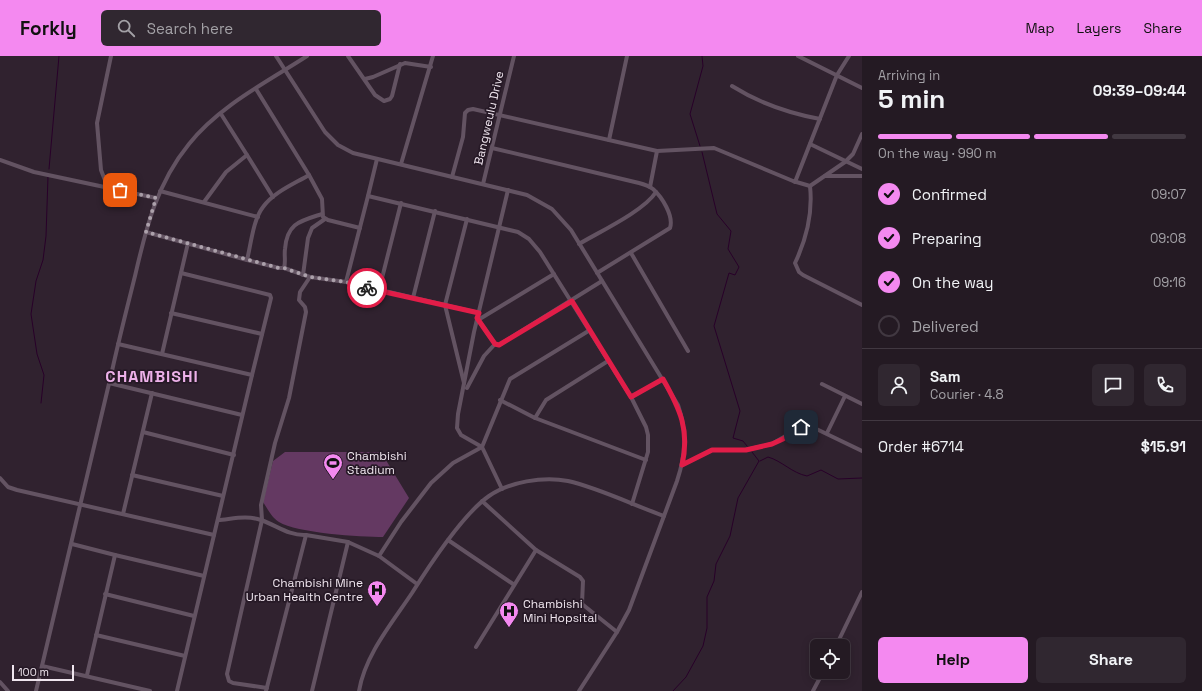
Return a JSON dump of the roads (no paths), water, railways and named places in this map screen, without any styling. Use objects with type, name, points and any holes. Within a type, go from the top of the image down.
[{"type":"street","points":[[108,188],[101,170],[97,124],[111,56]]},
{"type":"street","points":[[276,56],[284,71],[332,139],[346,150],[377,159],[508,190],[537,199],[552,209],[565,222],[678,405],[684,425],[685,443],[682,465],[635,597],[617,632],[579,691]]},
{"type":"street","points":[[36,691],[72,544],[118,344],[156,198],[168,175],[188,145],[221,114],[256,89],[308,56]]},
{"type":"street","points":[[348,56],[365,79],[375,96],[384,101],[392,96],[400,64]]},
{"type":"street","points":[[401,164],[431,67],[433,56]]},
{"type":"street","name":"Bangweulu Drive","points":[[483,184],[514,56]]},
{"type":"street","points":[[609,140],[627,56]]},
{"type":"street","points":[[798,56],[862,88]]},
{"type":"street","points":[[795,182],[837,76],[849,56]]},
{"type":"street","points":[[365,79],[373,78],[400,64],[409,63],[431,67]]},
{"type":"street","points":[[732,86],[768,105],[793,114],[820,119]]},
{"type":"street","points":[[256,89],[309,175],[322,199],[322,214],[325,219],[360,228]]},
{"type":"street","points":[[452,177],[463,137],[465,114],[468,110],[472,109],[657,151],[714,148],[795,182],[810,186]]},
{"type":"street","points":[[221,114],[274,197]]},
{"type":"street","points":[[810,186],[846,162],[853,154],[862,134]]},
{"type":"street","points":[[810,144],[862,169]]},
{"type":"street","points":[[492,148],[650,187],[656,192],[665,207],[671,223],[670,228],[597,273]]},
{"type":"street","points":[[650,187],[657,151]]},
{"type":"street","points":[[204,202],[226,172],[247,155]]},
{"type":"street","points":[[346,282],[377,159]]},
{"type":"street","points":[[0,160],[34,172],[156,198]]},
{"type":"street","points":[[247,260],[258,217],[263,207],[274,197],[309,175]]},
{"type":"street","points":[[824,176],[862,176]]},
{"type":"street","points":[[810,186],[812,206],[808,234],[795,263],[796,268],[803,274],[862,305]]},
{"type":"street","points":[[502,489],[482,447],[461,435],[457,428],[458,414],[466,386],[479,313],[508,190]]},
{"type":"street","points":[[160,191],[258,217]]},
{"type":"street","points":[[579,244],[638,208],[652,198],[656,192]]},
{"type":"street","points":[[368,196],[500,227],[518,232],[530,240],[540,252],[572,301],[631,397],[648,435],[646,460],[632,504]]},
{"type":"street","points":[[379,290],[401,203]]},
{"type":"street","points":[[413,298],[435,211]]},
{"type":"street","points":[[284,268],[285,245],[291,227],[302,221],[322,214]]},
{"type":"street","points":[[303,275],[308,238],[312,228],[325,219]]},
{"type":"street","points":[[466,386],[444,305],[467,219]]},
{"type":"street","points":[[146,232],[247,260],[284,268],[310,277],[346,282],[479,313]]},
{"type":"street","points":[[162,354],[188,243]]},
{"type":"street","points":[[631,253],[688,351]]},
{"type":"street","points":[[177,691],[271,298],[270,295],[181,274]]},
{"type":"street","points":[[478,319],[554,274]]},
{"type":"street","points":[[306,535],[266,690],[229,681],[226,674],[262,520],[261,505],[275,443],[289,398],[306,312],[299,300],[299,296],[310,277]]},
{"type":"street","points":[[466,386],[484,356],[495,344],[499,345],[602,281]]},
{"type":"street","points":[[171,313],[262,334]]},
{"type":"street","points":[[478,319],[495,344]]},
{"type":"street","points":[[379,556],[401,522],[431,483],[453,464],[482,447],[500,400],[510,379],[590,330]]},
{"type":"street","points":[[118,344],[252,375]]},
{"type":"street","points":[[535,418],[546,400],[608,361]]},
{"type":"street","points":[[631,397],[663,379]]},
{"type":"street","points":[[109,383],[242,415]]},
{"type":"street","points":[[822,384],[862,404]]},
{"type":"street","points":[[123,514],[152,393]]},
{"type":"street","points":[[828,433],[845,396]]},
{"type":"street","points":[[500,400],[535,418],[646,460]]},
{"type":"street","points":[[682,465],[712,450],[746,450],[772,444],[783,439],[804,425],[809,424],[862,451]]},
{"type":"street","points":[[143,432],[234,455]]},
{"type":"street","points":[[132,475],[223,496]]},
{"type":"street","points":[[0,478],[8,487]]},
{"type":"street","points":[[360,691],[362,675],[369,660],[417,584],[448,540],[482,501],[502,489],[532,481],[559,480],[573,482],[664,516]]},
{"type":"street","points":[[0,486],[214,535]]},
{"type":"street","points":[[482,501],[536,550],[580,577],[583,581],[582,604],[617,632]]},
{"type":"street","points":[[218,520],[244,518],[262,520],[299,535],[348,542],[379,556],[417,584]]},
{"type":"street","points":[[448,540],[513,584]]},
{"type":"street","points":[[312,691],[348,542]]},
{"type":"street","points":[[72,544],[204,576]]},
{"type":"street","points":[[476,647],[513,584],[536,550]]},
{"type":"street","points":[[87,675],[115,555]]},
{"type":"street","points":[[839,639],[862,592]]},
{"type":"street","points":[[105,594],[194,616]]},
{"type":"street","points":[[96,635],[185,656]]},
{"type":"street","points":[[42,666],[87,675],[150,691]]},
{"type":"street","points":[[813,691],[819,679]]},
{"type":"street","points":[[0,682],[8,691]]},
{"type":"waterway","points":[[49,169],[59,56]]},
{"type":"waterway","points":[[700,146],[690,114],[703,66],[702,56]]},
{"type":"waterway","points":[[702,152],[717,214],[731,231],[728,249],[739,267],[735,275],[729,273],[714,326],[740,411],[733,438],[743,441],[747,446]]},
{"type":"waterway","points":[[41,403],[44,375],[37,354],[31,314],[36,281],[43,260],[46,236],[48,177]]},
{"type":"waterway","points":[[673,691],[686,677],[703,646],[707,628],[707,597],[714,581],[716,564],[730,536],[738,498],[759,461],[752,452]]},
{"type":"waterway","points":[[760,461],[768,457],[807,476],[821,470],[838,479],[862,478]]},
{"type":"place","name":"Chambishi Stadium","points":[[333,480]]},
{"type":"place","name":"Chambishi Mine Urban Health Centre","points":[[377,607]]},
{"type":"place","name":"Chambishi Mini Hopsital","points":[[509,628]]},
{"type":"district","name":"CHAMBISHI","points":[[152,376]]}]
